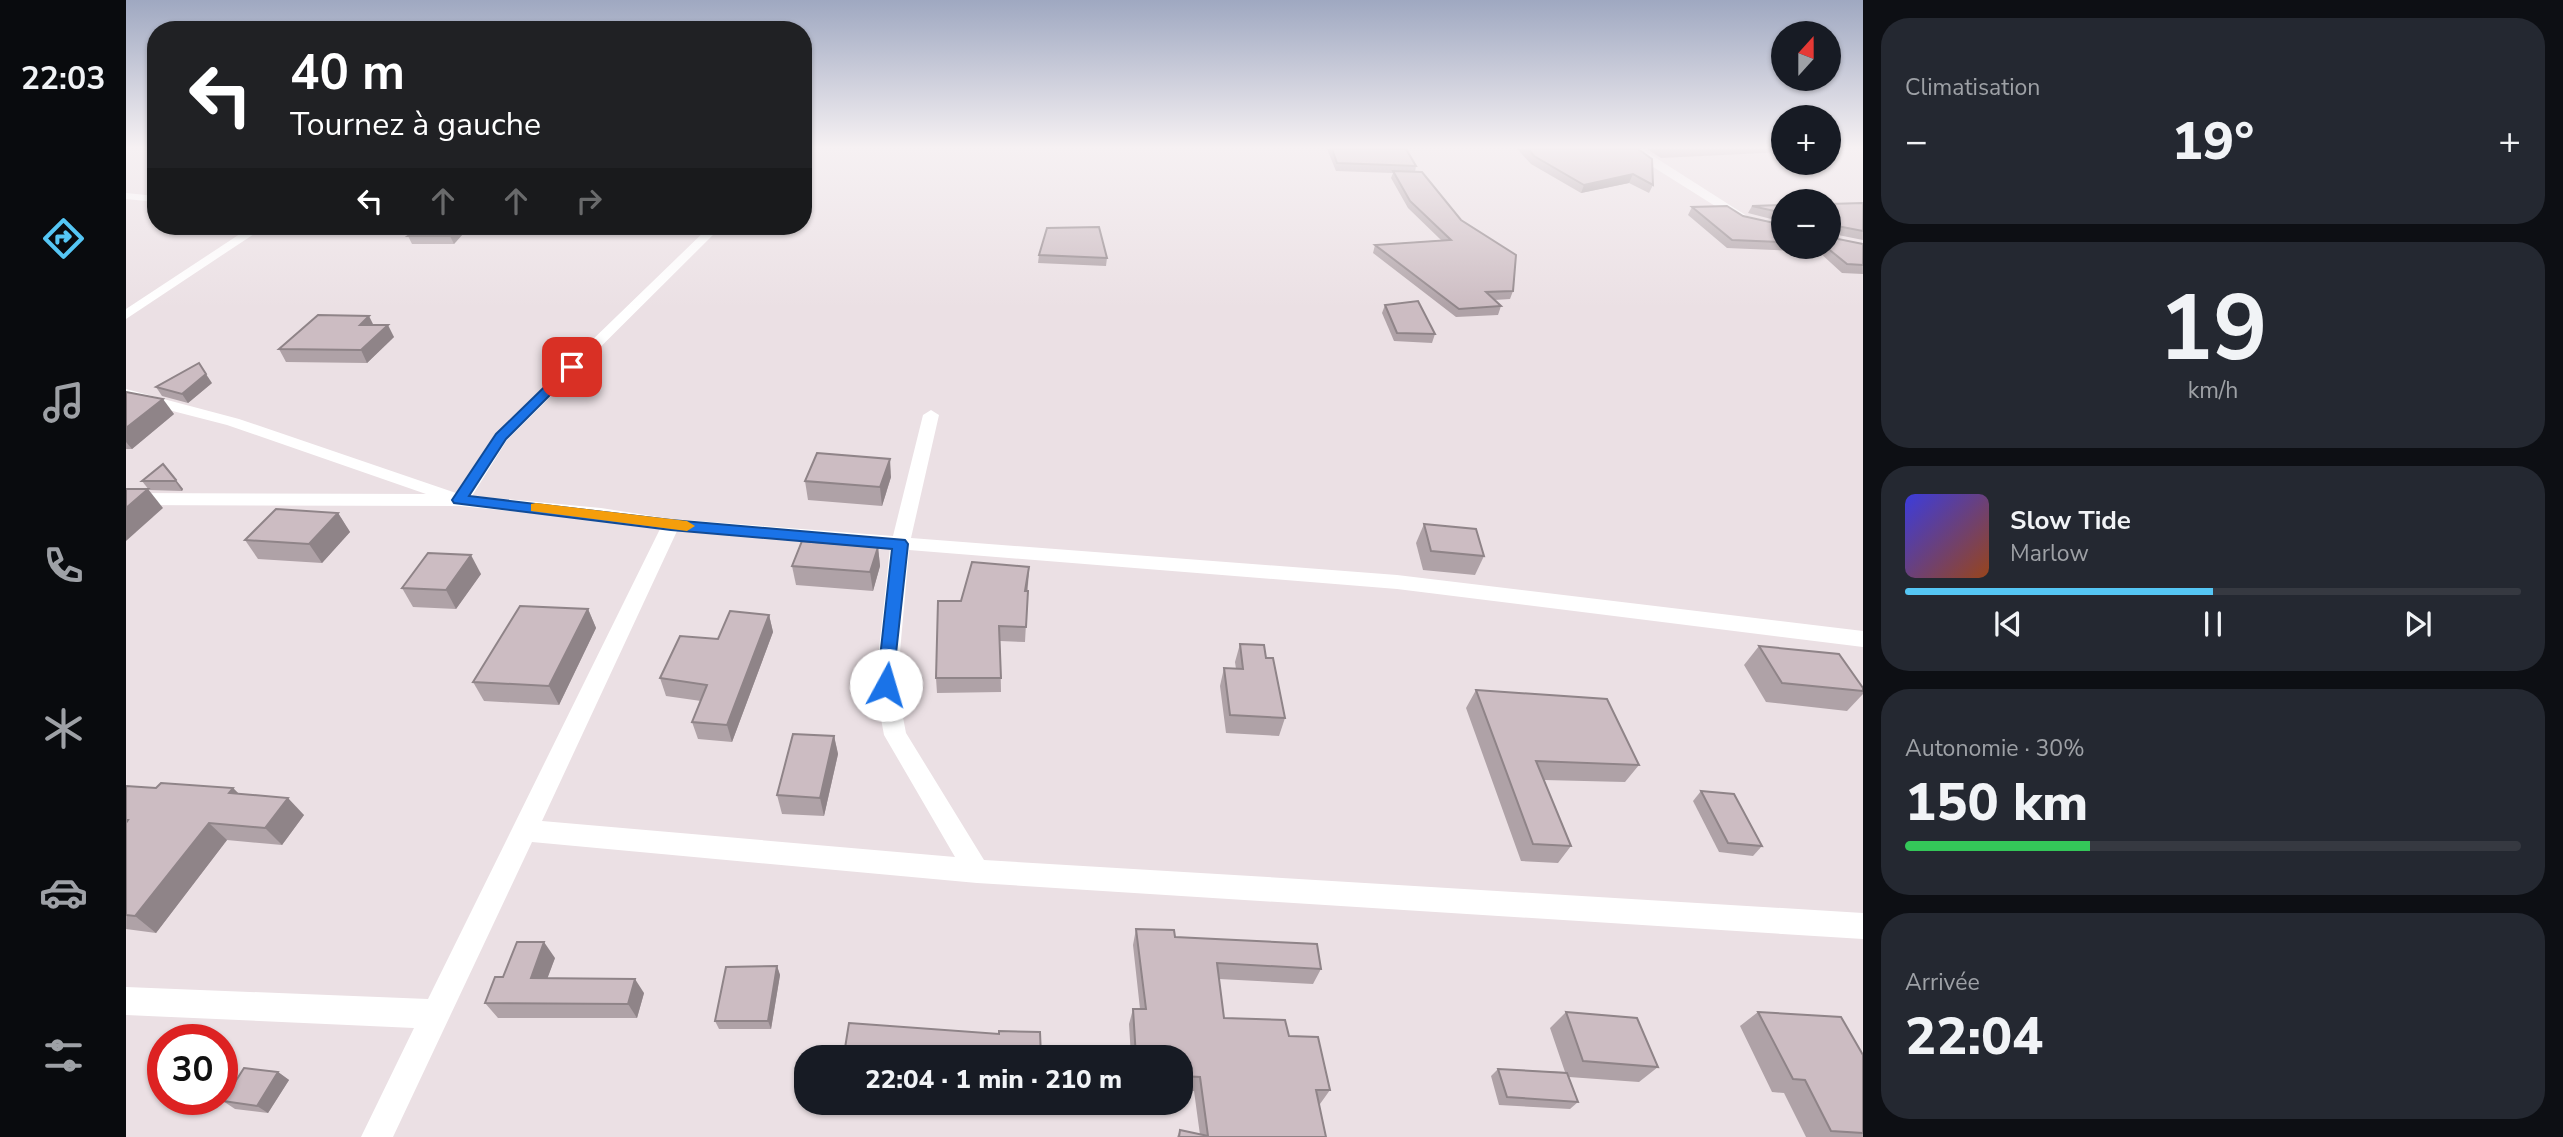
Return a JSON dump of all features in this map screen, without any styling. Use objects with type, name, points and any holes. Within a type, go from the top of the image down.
[{"type":"street","points":[[1716,202],[1743,219],[1771,225]]},
{"type":"street","points":[[126,315],[246,235]]},
{"type":"street","points":[[460,500],[501,437],[707,235]]},
{"type":"street","points":[[126,394],[233,422],[460,500]]},
{"type":"street","points":[[931,415],[900,544],[886,685],[895,735],[976,871]]},
{"type":"street","points":[[126,499],[460,500],[601,514],[671,525],[1397,582],[1863,639]]},
{"type":"street","points":[[377,1137],[671,525]]},
{"type":"street","points":[[524,830],[976,871],[1863,926]]},
{"type":"street","points":[[126,1001],[436,1014]]},
{"type":"building","points":[[1411,202],[1446,202],[1461,220],[1516,255],[1513,291],[1486,292],[1501,306],[1459,309],[1375,245],[1451,240]]},
{"type":"building","points":[[1863,203],[1863,231],[1841,227],[1841,204]]},
{"type":"building","points":[[1771,205],[1771,210],[1752,206]]},
{"type":"building","points":[[1727,206],[1743,216],[1771,222],[1771,242],[1732,240],[1692,207]]},
{"type":"building","points":[[1099,227],[1107,258],[1039,255],[1047,228]]},
{"type":"building","points":[[410,235],[451,235],[450,236]]},
{"type":"building","points":[[1841,240],[1863,244],[1863,265],[1847,264],[1841,259]]},
{"type":"building","points":[[1418,301],[1435,334],[1397,333],[1385,305]]},
{"type":"building","points":[[318,315],[369,316],[360,325],[388,325],[361,350],[279,349]]},
{"type":"building","points":[[199,363],[206,374],[182,394],[156,387]]},
{"type":"building","points":[[126,392],[163,399],[126,428]]},
{"type":"building","points":[[817,453],[890,459],[880,487],[805,481]]},
{"type":"building","points":[[163,464],[175,481],[142,481]]},
{"type":"building","points":[[126,489],[148,489],[126,508]]},
{"type":"building","points":[[276,509],[338,513],[309,544],[245,540]]},
{"type":"building","points":[[1424,524],[1476,529],[1484,556],[1431,551]]},
{"type":"building","points":[[802,541],[878,547],[870,572],[792,566]]},
{"type":"building","points":[[428,553],[471,555],[446,590],[402,588]]},
{"type":"building","points":[[972,562],[1029,567],[1025,591],[1028,591],[1026,627],[999,626],[1001,678],[936,678],[938,601],[961,601]]},
{"type":"building","points":[[520,606],[588,609],[549,686],[473,682]]},
{"type":"building","points":[[730,611],[769,615],[727,725],[692,722],[707,685],[660,678],[680,636],[718,639]]},
{"type":"building","points":[[1240,644],[1264,645],[1266,658],[1273,658],[1285,718],[1230,715],[1224,668],[1243,669]]},
{"type":"building","points":[[1759,646],[1839,654],[1863,691],[1782,683]]},
{"type":"building","points":[[1476,690],[1607,699],[1639,765],[1536,761],[1571,846],[1533,844]]},
{"type":"building","points":[[793,734],[834,736],[820,798],[777,795]]},
{"type":"building","points":[[161,783],[233,788],[229,793],[288,798],[265,828],[209,823],[135,916],[126,915],[126,786],[156,788]]},
{"type":"building","points":[[1701,791],[1734,794],[1762,846],[1728,843]]},
{"type":"building","points":[[1136,929],[1174,930],[1175,937],[1317,944],[1321,969],[1217,963],[1224,1018],[1285,1020],[1289,1036],[1318,1037],[1330,1090],[1316,1090],[1326,1137],[1179,1137],[1180,1130],[1208,1136],[1200,1077],[1193,1077],[1193,1045],[1135,1045],[1133,1009],[1146,1009]]},
{"type":"building","points":[[517,942],[544,942],[531,978],[635,979],[628,1004],[485,1003],[495,977],[503,977]]},
{"type":"building","points":[[777,966],[768,1021],[715,1021],[726,967]]},
{"type":"building","points":[[1566,1012],[1637,1018],[1658,1067],[1583,1061]]},
{"type":"building","points":[[1758,1012],[1841,1017],[1863,1055],[1863,1133],[1831,1131],[1805,1080],[1793,1079]]},
{"type":"building","points":[[849,1023],[999,1034],[999,1031],[1040,1032],[1041,1045],[845,1045]]},
{"type":"building","points":[[244,1068],[278,1072],[257,1106],[238,1103],[238,1077]]},
{"type":"building","points":[[1498,1069],[1567,1073],[1578,1102],[1507,1097]]},
{"type":"slow traffic","points":[[536,507],[687,526]]},
{"type":"route","points":[[572,367],[501,437],[460,500],[601,514],[671,525],[900,544],[886,685]]}]
